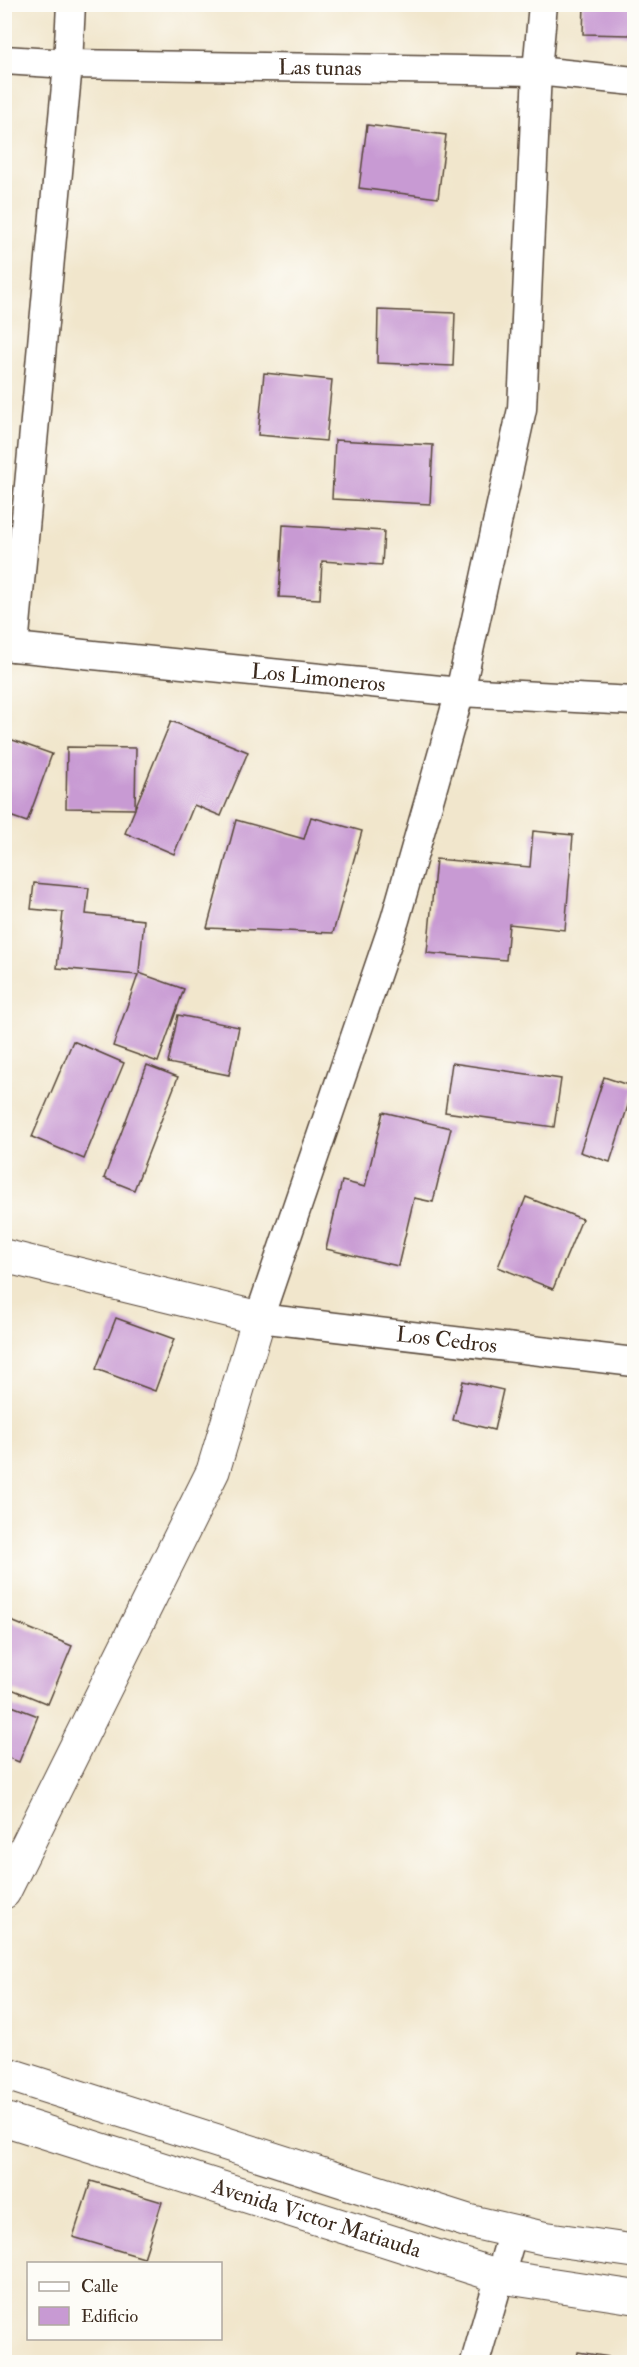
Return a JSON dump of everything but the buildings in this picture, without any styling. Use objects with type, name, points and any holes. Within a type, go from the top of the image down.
[{"type":"main road","points":[[4,1256],[259,1318],[213,1471],[4,1892]]},
{"type":"main road","name":"Avenida Victor Matiauda","points":[[4,2073],[468,2220],[543,2238],[634,2251]]},
{"type":"main road","name":"Avenida Victor Matiauda","points":[[4,2119],[502,2277],[634,2298]]},
{"type":"street","points":[[9,646],[69,64],[71,4]]},
{"type":"street","points":[[259,1318],[395,920],[460,692],[522,409],[537,71],[543,4]]},
{"type":"street","name":"Las tunas","points":[[4,60],[69,64],[537,71],[634,81]]},
{"type":"street","name":"Los Limoneros","points":[[9,646],[460,692],[634,701]]},
{"type":"street","name":"Los Cedros","points":[[259,1318],[634,1362]]},
{"type":"street","points":[[475,2362],[502,2277],[513,2231]]}]
